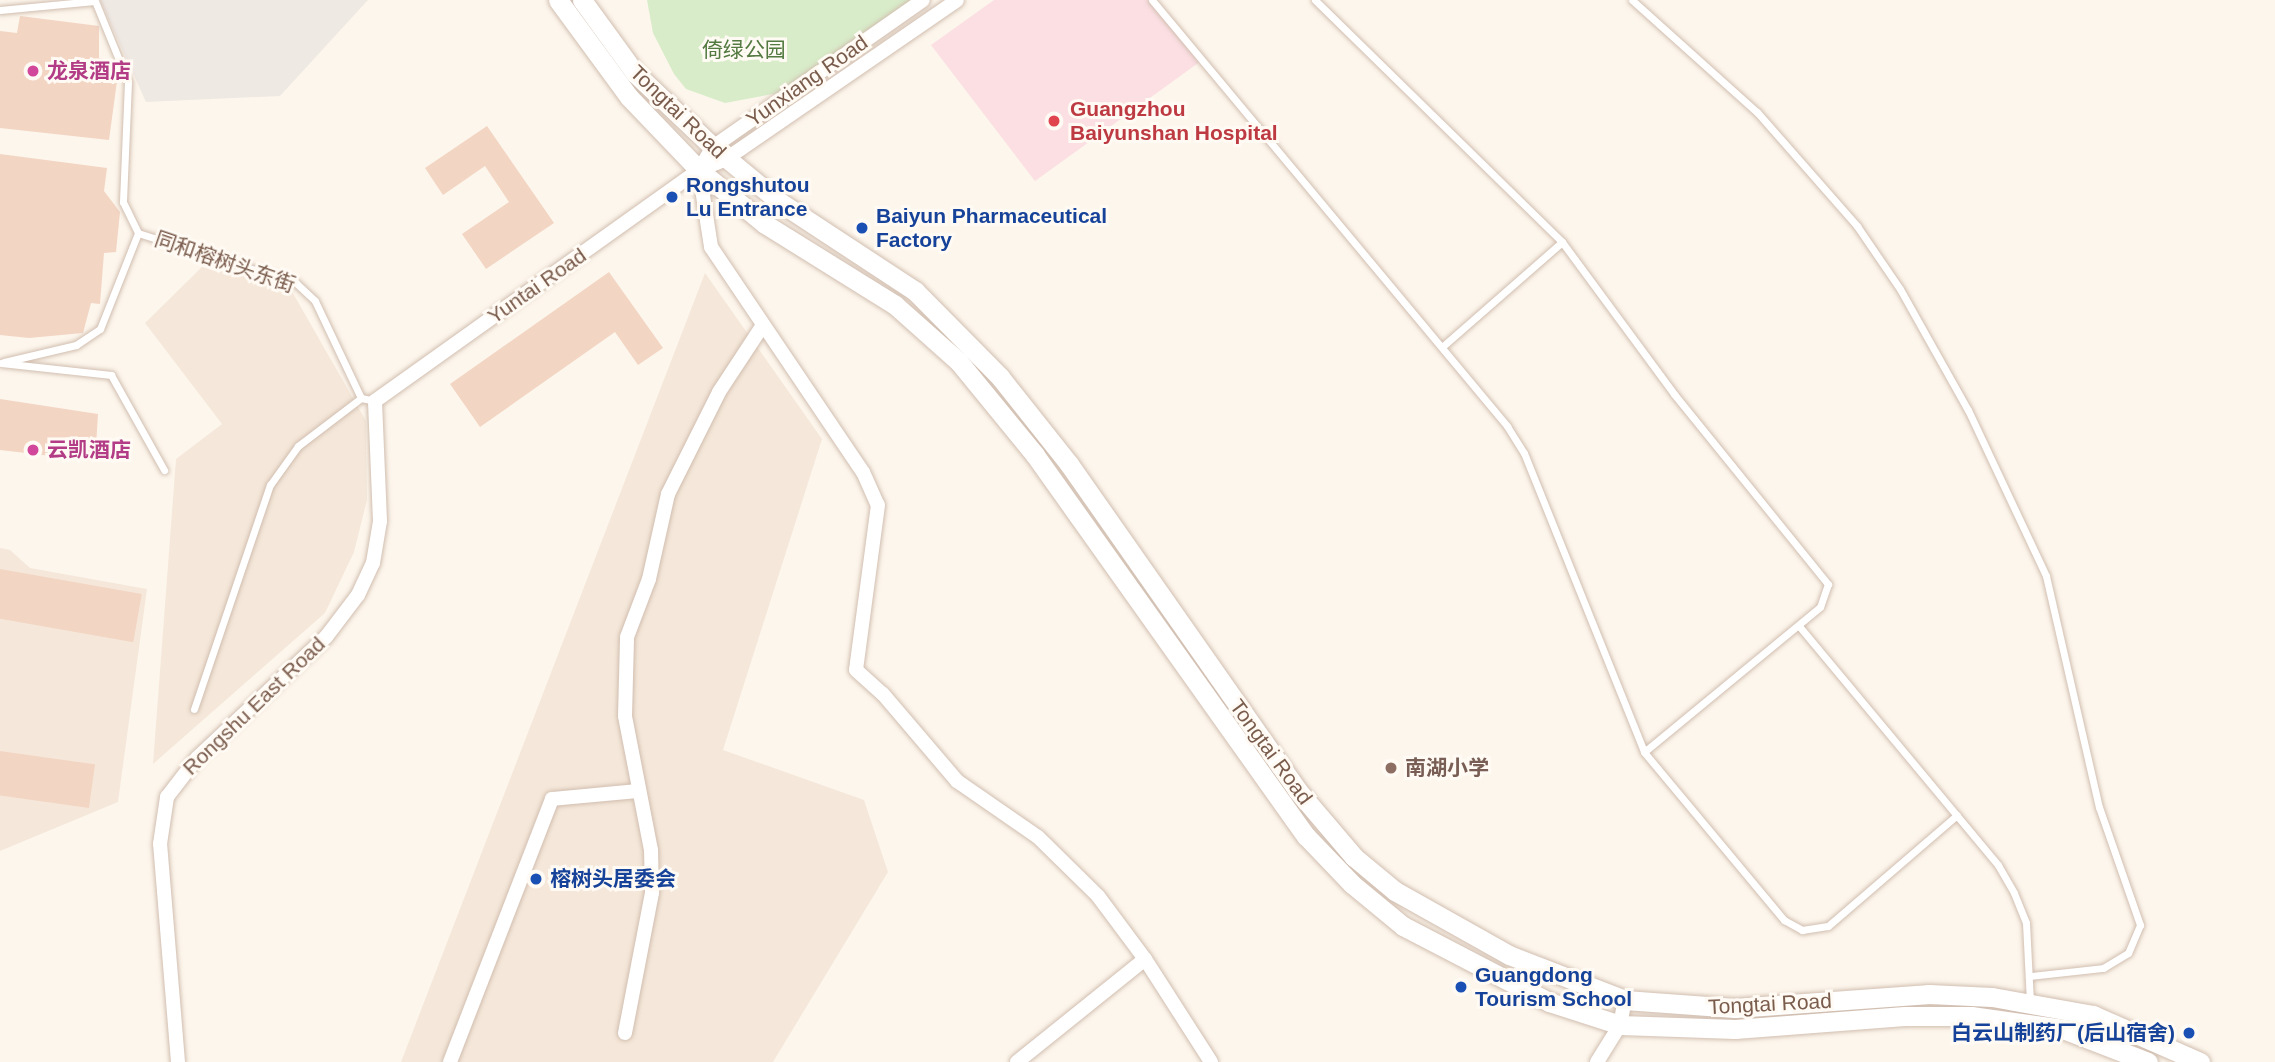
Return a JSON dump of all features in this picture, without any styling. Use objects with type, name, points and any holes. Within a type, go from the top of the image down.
[{"type":"main road","name":"Tongtai Road","points":[[558,0],[615,80],[699,170],[765,224],[895,305],[976,381],[1054,481],[1306,836],[1352,884],[1403,926],[1446,951],[1549,1002],[1620,1025],[1735,1030],[1905,1016],[1971,1016],[2063,1030],[2148,1062]]},
{"type":"main road","name":"Tongtai Road","points":[[582,0],[635,73],[720,153],[781,203],[905,283],[1000,377],[1069,464],[1297,790],[1354,857],[1395,891],[1470,935],[1558,977],[1625,1000],[1735,1008],[1929,994],[2030,1002],[2093,1015],[2200,1062]]},
{"type":"street","name":"Yunxiang Road","points":[[720,153],[923,0]]},
{"type":"street","name":"Yunxiang Road","points":[[720,153],[957,0]]},
{"type":"street","name":"Yuntai Road","points":[[368,399],[720,153]]},
{"type":"street","points":[[699,170],[711,247],[863,472],[878,505],[856,670],[883,694],[957,781],[1038,837],[1098,896],[1145,959],[1211,1062]]},
{"type":"street","points":[[625,1033],[652,893],[651,849],[625,716],[626,637],[649,579],[668,494],[719,392],[763,325]]},
{"type":"street","name":"Rongshu East Road","points":[[178,1062],[160,844],[167,797],[197,758],[326,637],[358,595],[373,563],[380,522],[368,399]]},
{"type":"street","points":[[450,1062],[552,799],[639,791]]},
{"type":"street","points":[[1017,1062],[1145,959]]},
{"type":"street","points":[[1597,1062],[1620,1025],[1625,1000]]},
{"type":"lane","points":[[1152,0],[1442,347],[1524,453],[1644,752],[1784,920],[1801,930],[1828,926],[1957,816]]},
{"type":"lane","points":[[1315,0],[1562,242],[1674,394],[1824,573],[1827,593],[1820,607],[1644,752]]},
{"type":"lane","points":[[1632,0],[1757,112],[1857,226],[1900,289],[1968,410],[2046,576],[2099,807],[2140,925],[2128,953],[2103,968],[2030,976]]},
{"type":"lane","name":"同和榕树头东街","points":[[0,10],[95,1],[128,82],[122,202],[138,233],[296,283],[316,301],[368,399]]},
{"type":"lane","points":[[1,363],[76,345],[100,329],[138,233]]},
{"type":"lane","points":[[1442,347],[1562,242]]},
{"type":"lane","points":[[1,363],[111,375],[164,470]]},
{"type":"lane","points":[[194,709],[270,485],[299,446],[368,399]]},
{"type":"lane","points":[[1799,626],[1957,816],[2014,892],[2026,923],[2030,1002]]},
{"type":"shaded area","points":[[100,0],[368,0],[280,96],[146,102]]},
{"type":"shaded area","name":"Guangzhou Baiyunshan Hospital","points":[[994,0],[1152,0],[1201,61],[1035,181],[931,45]]},
{"type":"shaded area","points":[[207,262],[290,288],[366,421],[367,500],[354,552],[325,613],[153,764],[176,459],[222,424],[145,323]]},
{"type":"shaded area","points":[[705,273],[822,439],[723,750],[864,800],[888,872],[773,1062],[401,1062]]},
{"type":"shaded area","points":[[0,548],[10,550],[30,568],[147,589],[118,802],[0,851]]},
{"type":"green space","name":"倚绿公园","points":[[647,0],[913,0],[778,93],[725,103],[686,89],[674,74],[653,33]]},
{"type":"building","points":[[20,16],[99,26],[99,58],[113,61],[118,74],[109,140],[0,128],[0,31],[17,33]]},
{"type":"building","points":[[487,126],[554,223],[486,269],[462,234],[509,202],[485,166],[443,195],[425,168]]},
{"type":"building","points":[[0,154],[107,168],[104,191],[120,212],[116,252],[104,253],[100,304],[91,303],[83,333],[29,338],[0,335]]},
{"type":"building","points":[[609,272],[663,348],[638,365],[615,332],[480,427],[450,384]]},
{"type":"building","points":[[0,399],[98,414],[95,461],[0,450]]},
{"type":"building","points":[[0,569],[142,594],[133,642],[0,619]]},
{"type":"building","points":[[0,751],[95,764],[89,808],[0,795]]},
{"type":"place","name":"龙泉酒店","points":[[33,71]]},
{"type":"place","name":"Guangzhou Baiyunshan Hospital","points":[[1054,121]]},
{"type":"place","name":"Rongshutou Lu Entrance","points":[[672,197]]},
{"type":"place","name":"Baiyun Pharmaceutical Factory","points":[[862,228]]},
{"type":"place","name":"云凯酒店","points":[[33,450]]},
{"type":"place","name":"南湖小学","points":[[1391,768]]},
{"type":"place","name":"榕树头居委会","points":[[536,879]]},
{"type":"place","name":"Guangdong Tourism School","points":[[1461,987]]},
{"type":"place","name":"白云山制药厂(后山宿舍)","points":[[2189,1033]]}]
